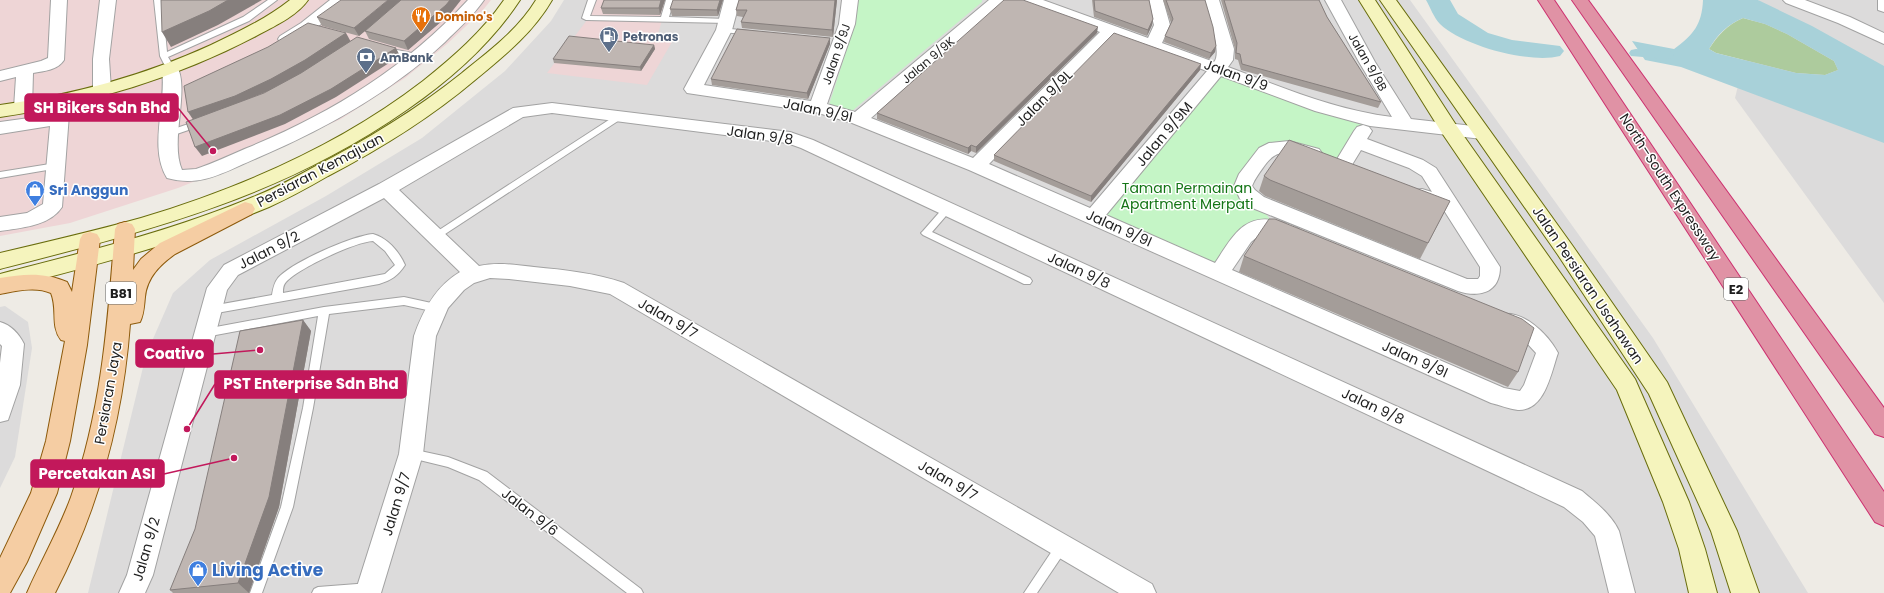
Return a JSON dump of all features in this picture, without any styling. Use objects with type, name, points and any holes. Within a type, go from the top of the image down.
[{"type":"highway","name":"North–South Expressway","points":[[1546,0],[1589,63],[1884,514]]},
{"type":"highway","points":[[1580,0],[1884,427]]},
{"type":"main road","points":[[118,338],[132,316],[136,289],[147,265],[166,248],[216,225],[244,209]]},
{"type":"main road","name":"Persiaran Jaya","points":[[41,593],[74,528],[90,479],[110,395],[118,338],[124,239]]},
{"type":"main road","points":[[2,580],[44,493],[58,441],[76,345],[89,249]]},
{"type":"main road","points":[[0,286],[36,282],[47,283],[59,288],[66,303],[66,330],[76,345]]},
{"type":"street","points":[[0,76],[47,65],[56,60],[59,0]]},
{"type":"street","points":[[102,90],[101,59],[108,0]]},
{"type":"street","points":[[0,128],[60,110],[167,62],[187,63],[241,38],[278,16],[300,0]]},
{"type":"street","points":[[275,45],[311,27],[340,0]]},
{"type":"street","points":[[167,62],[180,86],[168,134],[171,169],[174,174],[187,177],[251,153],[322,120],[372,91],[418,57],[449,31],[476,0]]},
{"type":"street","name":"Persiaran Kemajuan","points":[[124,239],[164,218],[220,199],[318,156],[389,114],[416,95],[461,58],[497,21],[512,0]]},
{"type":"street","name":"Persiaran Kemajuan","points":[[124,239],[244,209],[351,157],[438,101],[506,44],[538,10],[544,0]]},
{"type":"street","points":[[725,26],[732,0]]},
{"type":"street","name":"Jalan 9/9J","points":[[817,107],[837,41],[847,24],[850,0]]},
{"type":"street","name":"Jalan 9/9K","points":[[858,119],[998,0]]},
{"type":"street","name":"Jalan 9/9","points":[[1028,0],[1321,107],[1370,120],[1482,133]]},
{"type":"street","points":[[1153,45],[1162,25],[1155,0]]},
{"type":"street","name":"Jalan 9/9M","points":[[1094,217],[1225,60],[1227,55],[1211,0]]},
{"type":"street","name":"Jalan 9/9B","points":[[1333,0],[1367,62],[1405,124]]},
{"type":"street","name":"Jalan Persiaran Usahawan","points":[[1367,0],[1449,129],[1627,386],[1676,502],[1692,549],[1703,593]]},
{"type":"street","name":"Jalan Persiaran Usahawan","points":[[1388,0],[1565,250],[1659,389],[1724,531],[1745,593]]},
{"type":"street","points":[[1790,0],[1844,20],[1884,39]]},
{"type":"street","name":"Jalan 9/9I","points":[[725,26],[693,89],[817,107],[858,119],[976,166],[1499,396],[1514,400],[1525,400],[1532,395],[1547,353],[1543,343],[1535,335],[1521,327],[1486,312]]},
{"type":"street","name":"Jalan 9/9L","points":[[976,166],[1111,30]]},
{"type":"street","points":[[23,108],[25,70]]},
{"type":"street","points":[[0,111],[23,108],[60,110]]},
{"type":"street","name":"Jalan 9/8","points":[[520,112],[552,108],[799,141],[1573,499],[1592,514],[1606,531],[1622,593]]},
{"type":"street","points":[[0,224],[34,218],[42,215],[52,207],[60,110]]},
{"type":"street","name":"Jalan 9/2","points":[[132,593],[140,575],[217,288],[231,270],[386,189],[520,112]]},
{"type":"street","points":[[1357,142],[1424,168],[1429,172],[1490,267],[1490,277],[1485,284],[1476,287],[1465,286],[1263,205],[1247,194],[1243,186],[1246,178],[1265,152],[1275,147],[1289,146],[1306,150],[1350,167],[1357,142],[1370,120]]},
{"type":"street","points":[[1406,188],[1453,208]]},
{"type":"street","points":[[386,189],[475,274]]},
{"type":"street","points":[[1220,272],[1244,236],[1252,229],[1261,225],[1275,226],[1466,304]]},
{"type":"street","points":[[0,282],[89,249],[124,239]]},
{"type":"street","points":[[0,261],[89,249]]},
{"type":"street","name":"Jalan 9/7","points":[[369,591],[411,454],[425,336],[429,322],[436,308],[458,283],[475,274],[491,271],[577,279],[598,282],[616,288],[1143,593]]},
{"type":"street","points":[[0,330],[13,344],[9,385],[0,413]]},
{"type":"lane","points":[[158,0],[167,62],[187,47],[246,18],[273,0]]},
{"type":"lane","points":[[592,0],[586,18],[664,20],[725,26],[755,33]]},
{"type":"lane","points":[[664,20],[670,0]]},
{"type":"lane","points":[[1882,0],[1882,10]]},
{"type":"lane","points":[[375,46],[418,57]]},
{"type":"lane","points":[[436,236],[618,117]]},
{"type":"lane","points":[[168,134],[208,121]]},
{"type":"lane","points":[[0,175],[56,166]]},
{"type":"lane","points":[[947,209],[926,233],[1026,281]]},
{"type":"lane","points":[[211,310],[379,280],[396,271],[400,265],[399,260],[379,239],[373,237],[356,240],[287,275],[278,287],[277,298]]},
{"type":"lane","points":[[205,333],[324,311],[404,301],[436,308]]},
{"type":"lane","points":[[256,593],[287,508],[308,408],[324,311]]},
{"type":"lane","name":"Jalan 9/6","points":[[411,454],[435,457],[459,464],[483,476],[637,593]]},
{"type":"lane","points":[[1030,593],[1062,546]]},
{"type":"lane","points":[[318,593],[369,591]]},
{"type":"shaded area","points":[[0,0],[491,0],[483,10],[447,44],[405,78],[341,119],[261,155],[178,188],[70,223],[0,236]]},
{"type":"shaded area","points":[[564,0],[1410,0],[1653,338],[1808,593],[88,593],[146,355],[173,293],[210,260],[326,196],[422,138],[505,71],[551,21]]},
{"type":"shaded area","points":[[595,0],[668,0],[658,34],[676,35],[647,85],[547,73],[590,16]]},
{"type":"shaded area","points":[[1759,0],[1884,0],[1884,303],[1735,98]]},
{"type":"shaded area","points":[[5,306],[28,322],[32,348],[15,457],[0,488],[0,307]]},
{"type":"green space","points":[[858,0],[982,0],[982,2],[852,111],[829,105],[853,30]]},
{"type":"green space","points":[[1743,18],[1765,24],[1787,34],[1834,61],[1838,70],[1825,75],[1796,73],[1716,53],[1709,49],[1723,31]]},
{"type":"green space","name":"Taman Permainan Apartment Merpati","points":[[1219,69],[1370,120],[1343,164],[1275,147],[1246,178],[1257,202],[1275,226],[1261,225],[1220,272],[1094,217]]},
{"type":"water","points":[[1703,0],[1758,0],[1812,26],[1884,66],[1884,143],[1681,67],[1645,60],[1632,41],[1674,49],[1695,29],[1701,16]],"holes":[[[1743,18],[1765,24],[1787,34],[1834,61],[1838,70],[1825,75],[1796,73],[1716,53],[1709,49],[1723,30],[1732,23]]]},
{"type":"building","points":[[161,0],[228,0],[209,11],[162,32]]},
{"type":"building","points":[[341,0],[388,0],[354,28],[317,17]]},
{"type":"building","points":[[401,0],[450,0],[404,41],[365,31]]},
{"type":"building","points":[[604,0],[661,0],[659,8],[601,8]]},
{"type":"building","points":[[673,0],[720,0],[717,10],[670,9]]},
{"type":"building","points":[[739,0],[835,0],[832,30],[741,22],[747,10],[736,10]]},
{"type":"building","points":[[1004,0],[1023,0],[1098,27],[976,147],[971,145],[968,148],[877,113]]},
{"type":"building","points":[[1094,0],[1149,0],[1153,19],[1148,30],[1095,11]]},
{"type":"building","points":[[1166,0],[1205,0],[1213,27],[1216,46],[1211,53],[1165,36],[1173,19]]},
{"type":"building","points":[[1224,0],[1319,0],[1327,17],[1381,102],[1242,64],[1240,54],[1236,53],[1237,43]]},
{"type":"building","points":[[308,23],[346,33],[305,60],[271,79],[235,96],[188,112],[184,86],[268,47]]},
{"type":"building","points":[[737,29],[830,38],[807,93],[711,79]]},
{"type":"building","points":[[1114,33],[1201,64],[1091,196],[994,155]]},
{"type":"building","points":[[569,36],[654,45],[640,67],[553,59]]},
{"type":"building","points":[[357,37],[396,48],[331,89],[280,115],[195,147],[186,122],[264,93],[301,73]]},
{"type":"building","points":[[1289,140],[1450,201],[1428,243],[1270,180],[1264,176]]},
{"type":"building","points":[[1269,219],[1275,219],[1522,319],[1534,328],[1518,372],[1244,256]]},
{"type":"building","points":[[303,320],[269,497],[238,583],[170,590],[195,529],[240,331]]},
{"type":"waterway","points":[[1438,0],[1449,19],[1479,38],[1511,47],[1551,51]]},
{"type":"waterway","points":[[1636,53],[1667,55]]},
{"type":"place","name":"Domino's","points":[[421,33]]},
{"type":"place","name":"Petronas","points":[[609,53]]},
{"type":"place","name":"AmBank","points":[[366,74]]},
{"type":"place","name":"SH Bikers Sdn Bhd","points":[[213,151]]},
{"type":"place","name":"Sri Anggun","points":[[35,207]]},
{"type":"place","name":"Coativo","points":[[260,350]]},
{"type":"place","name":"PST Enterprise Sdn Bhd","points":[[187,429]]},
{"type":"place","name":"Percetakan ASI","points":[[234,458]]},
{"type":"place","name":"Living Active","points":[[198,587]]}]
